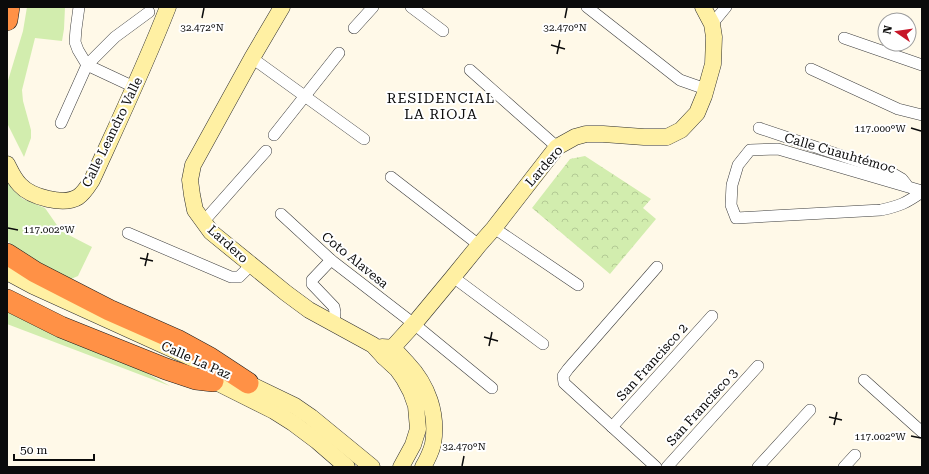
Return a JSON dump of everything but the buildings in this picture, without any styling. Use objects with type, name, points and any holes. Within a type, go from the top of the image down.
[{"type":"highway","points":[[7,20],[9,7]]},
{"type":"highway","points":[[7,254],[35,272],[109,310],[177,340],[210,358],[248,383]]},
{"type":"highway","points":[[7,300],[61,327],[166,369],[196,379],[213,381]]},
{"type":"street","points":[[78,7],[75,42],[87,65],[134,87]]},
{"type":"street","name":"Calle Leandro Valle","points":[[7,164],[13,178],[20,187],[35,195],[43,198],[66,201],[73,200],[79,196],[92,180],[168,7]]},
{"type":"street","name":"Lardero","points":[[282,7],[258,63],[193,166],[190,180],[196,210],[211,232],[303,306],[383,350],[412,368],[424,385],[434,415],[432,445],[424,467]]},
{"type":"street","points":[[354,28],[373,7]]},
{"type":"street","points":[[411,7],[443,31]]},
{"type":"street","points":[[587,7],[680,80],[700,87],[707,87]]},
{"type":"street","name":"Lardero","points":[[383,350],[414,324],[478,245],[494,228],[557,147],[575,137],[586,134],[667,137],[682,130],[697,113],[707,87],[713,64],[714,37],[712,24],[703,7]]},
{"type":"street","points":[[712,24],[726,7]]},
{"type":"street","points":[[61,123],[87,65],[115,37],[148,10],[158,32]]},
{"type":"street","points":[[844,38],[922,66]]},
{"type":"street","points":[[274,136],[339,53]]},
{"type":"street","points":[[258,63],[364,139]]},
{"type":"street","points":[[811,69],[898,109],[922,115]]},
{"type":"street","points":[[470,70],[557,147]]},
{"type":"street","points":[[759,128],[890,172],[902,179],[909,187]]},
{"type":"street","name":"Calle Cuauhtémoc","points":[[778,149],[922,191],[900,206],[881,210],[736,218],[731,205],[732,185],[738,165],[750,150],[778,149]]},
{"type":"street","points":[[204,221],[266,150]]},
{"type":"street","points":[[391,177],[478,245]]},
{"type":"street","name":"Coto Alavesa","points":[[281,214],[331,260],[414,324],[492,388]]},
{"type":"street","points":[[494,228],[578,285]]},
{"type":"street","points":[[128,233],[231,277],[239,277],[251,265]]},
{"type":"street","points":[[331,260],[312,280],[312,284],[334,307],[334,323]]},
{"type":"street","points":[[656,467],[564,383],[563,376],[657,267]]},
{"type":"street","name":"Calle La Paz","points":[[7,272],[167,352],[213,381],[274,411],[317,441],[347,467]]},
{"type":"street","points":[[453,277],[543,344]]},
{"type":"street","name":"Calle La Paz","points":[[7,280],[30,293],[167,352],[248,383],[295,406],[311,416],[372,467]]},
{"type":"street","name":"San Francisco 2","points":[[612,427],[712,316]]},
{"type":"street","points":[[383,350],[404,379],[416,406],[418,429],[413,445],[401,467]]},
{"type":"street","name":"San Francisco 3","points":[[667,467],[758,366]]},
{"type":"street","points":[[864,380],[922,432]]},
{"type":"street","points":[[758,467],[810,410]]},
{"type":"street","points":[[418,429],[434,432]]},
{"type":"street","points":[[844,467],[855,455]]},
{"type":"green space","points":[[27,7],[65,7],[62,41],[35,38],[22,90],[23,101],[31,130],[31,138],[24,157],[7,123],[7,84],[23,31]]},
{"type":"green space","points":[[585,156],[651,199],[643,208],[656,219],[610,274],[532,208],[570,159]]},
{"type":"green space","points":[[7,181],[14,191],[23,199],[45,208],[61,231],[92,247],[78,276],[71,279],[45,267],[21,253],[7,240]]},
{"type":"green space","points":[[7,305],[97,345],[170,386],[7,324]]},
{"type":"district","name":"RESIDENCIAL LA RIOJA","points":[[441,106]]}]
